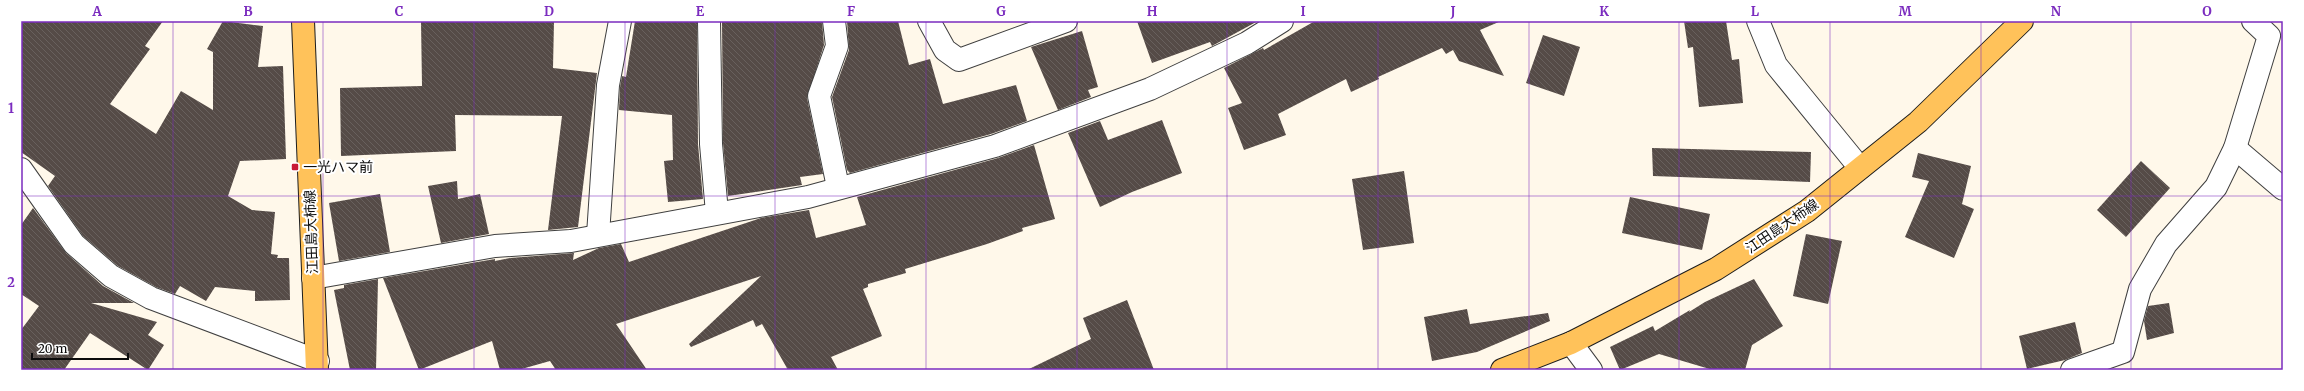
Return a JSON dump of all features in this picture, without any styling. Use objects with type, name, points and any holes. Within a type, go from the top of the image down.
[{"type":"main road","name":"江田島大柿線","points":[[303,21],[313,278],[318,365]]},
{"type":"main road","name":"江田島大柿線","points":[[1502,370],[1571,343],[1716,269],[1806,211],[1918,122],[2022,21]]},
{"type":"street","points":[[598,235],[608,85],[620,21]]},
{"type":"street","points":[[708,21],[711,144],[717,213]]},
{"type":"street","points":[[834,21],[837,46],[819,96],[838,187]]},
{"type":"street","points":[[929,21],[945,50],[959,60],[1066,21]]},
{"type":"street","points":[[313,278],[495,246],[571,240],[808,197],[838,187],[996,146],[1150,89],[1247,43],[1282,21]]},
{"type":"street","points":[[1758,21],[1776,65],[1860,168]]},
{"type":"street","points":[[2072,370],[2123,352],[2140,289],[2166,244],[2216,187],[2235,148],[2269,36],[2253,21]]},
{"type":"street","points":[[2235,148],[2283,189]]},
{"type":"street","points":[[21,169],[74,244],[111,276],[151,298],[318,365]]},
{"type":"street","points":[[1571,343],[1591,370]]},
{"type":"building","points":[[21,21],[163,21],[145,46],[150,49],[110,104],[156,134],[181,91],[213,110],[213,52],[207,49],[223,21],[263,26],[258,67],[283,66],[286,159],[240,161],[228,196],[252,210],[275,212],[271,254],[278,255],[277,258],[289,258],[290,300],[255,301],[255,291],[215,287],[206,301],[180,286],[175,294],[156,287],[118,266],[83,236],[48,186],[55,176],[21,152]]},
{"type":"building","points":[[421,21],[554,21],[553,68],[597,73],[578,227],[548,230],[562,116],[455,115],[456,151],[341,156],[340,88],[422,86]]},
{"type":"building","points":[[635,21],[697,21],[698,144],[703,199],[668,202],[664,161],[673,160],[672,115],[619,110],[620,87],[622,76],[626,77]]},
{"type":"building","points":[[722,21],[822,21],[824,45],[807,98],[823,174],[800,177],[802,185],[728,196],[723,143]]},
{"type":"building","points":[[847,21],[898,21],[909,65],[930,59],[943,104],[1016,85],[1027,121],[991,134],[850,173],[847,170],[832,97],[849,50]]},
{"type":"building","points":[[1137,21],[1258,21],[1212,46],[1210,42],[1152,63]]},
{"type":"building","points":[[1315,21],[1501,21],[1480,30],[1504,76],[1459,61],[1453,50],[1446,54],[1442,48],[1378,77],[1379,79],[1351,92],[1346,79],[1278,114],[1286,135],[1244,150],[1228,108],[1242,103],[1224,68],[1263,48],[1264,50]]},
{"type":"building","points":[[1684,21],[1726,21],[1732,60],[1739,59],[1743,103],[1699,107],[1693,47],[1688,48]]},
{"type":"building","points":[[1082,31],[1098,87],[1088,90],[1091,97],[1058,110],[1031,47]]},
{"type":"building","points":[[1543,35],[1580,47],[1564,96],[1526,83]]},
{"type":"building","points":[[1162,120],[1182,173],[1132,192],[1100,207],[1068,133],[1100,121],[1108,140]]},
{"type":"building","points":[[1034,145],[1055,219],[1022,228],[1023,231],[987,244],[905,269],[906,273],[868,284],[868,287],[863,289],[882,336],[831,357],[838,370],[788,370],[762,324],[756,327],[753,320],[691,347],[689,344],[761,276],[616,324],[647,370],[556,370],[550,361],[518,370],[500,370],[492,341],[419,370],[383,278],[495,259],[495,261],[510,258],[574,253],[573,260],[599,248],[621,244],[629,262],[761,218],[809,210],[816,238],[866,225],[857,197],[998,158]]},
{"type":"building","points":[[1652,148],[1811,152],[1810,182],[1653,176]]},
{"type":"building","points":[[1918,153],[1971,166],[1962,204],[1974,209],[1954,258],[1905,237],[1929,181],[1912,177]]},
{"type":"building","points":[[2141,161],[2170,188],[2126,237],[2097,210]]},
{"type":"building","points":[[1404,171],[1414,243],[1363,250],[1352,179]]},
{"type":"building","points":[[457,181],[458,199],[480,194],[489,234],[441,243],[428,186]]},
{"type":"building","points":[[380,194],[390,252],[339,261],[329,203]]},
{"type":"building","points":[[1630,197],[1710,214],[1702,250],[1622,233]]},
{"type":"building","points":[[33,208],[66,253],[103,286],[134,303],[91,303],[157,322],[148,335],[164,345],[148,370],[90,333],[64,370],[21,370],[21,330],[39,306],[21,294],[21,225]]},
{"type":"building","points":[[1806,234],[1842,241],[1828,304],[1793,296]]},
{"type":"building","points":[[378,279],[376,370],[350,370],[334,290],[344,288],[344,285]]},
{"type":"building","points":[[1754,279],[1783,326],[1752,345],[1745,370],[1713,370],[1659,354],[1620,370],[1610,347],[1653,326],[1655,331],[1705,302]]},
{"type":"building","points":[[1127,300],[1154,370],[1027,370],[1091,339],[1083,318]]},
{"type":"building","points":[[2169,303],[2174,333],[2147,340],[2144,321],[2148,306]]},
{"type":"building","points":[[1467,309],[1470,324],[1548,313],[1550,321],[1477,352],[1432,361],[1424,317]]},
{"type":"building","points":[[2075,322],[2082,353],[2065,360],[2027,369],[2019,336]]},
{"type":"place","name":"一光ハマ前","points":[[295,167]]}]
